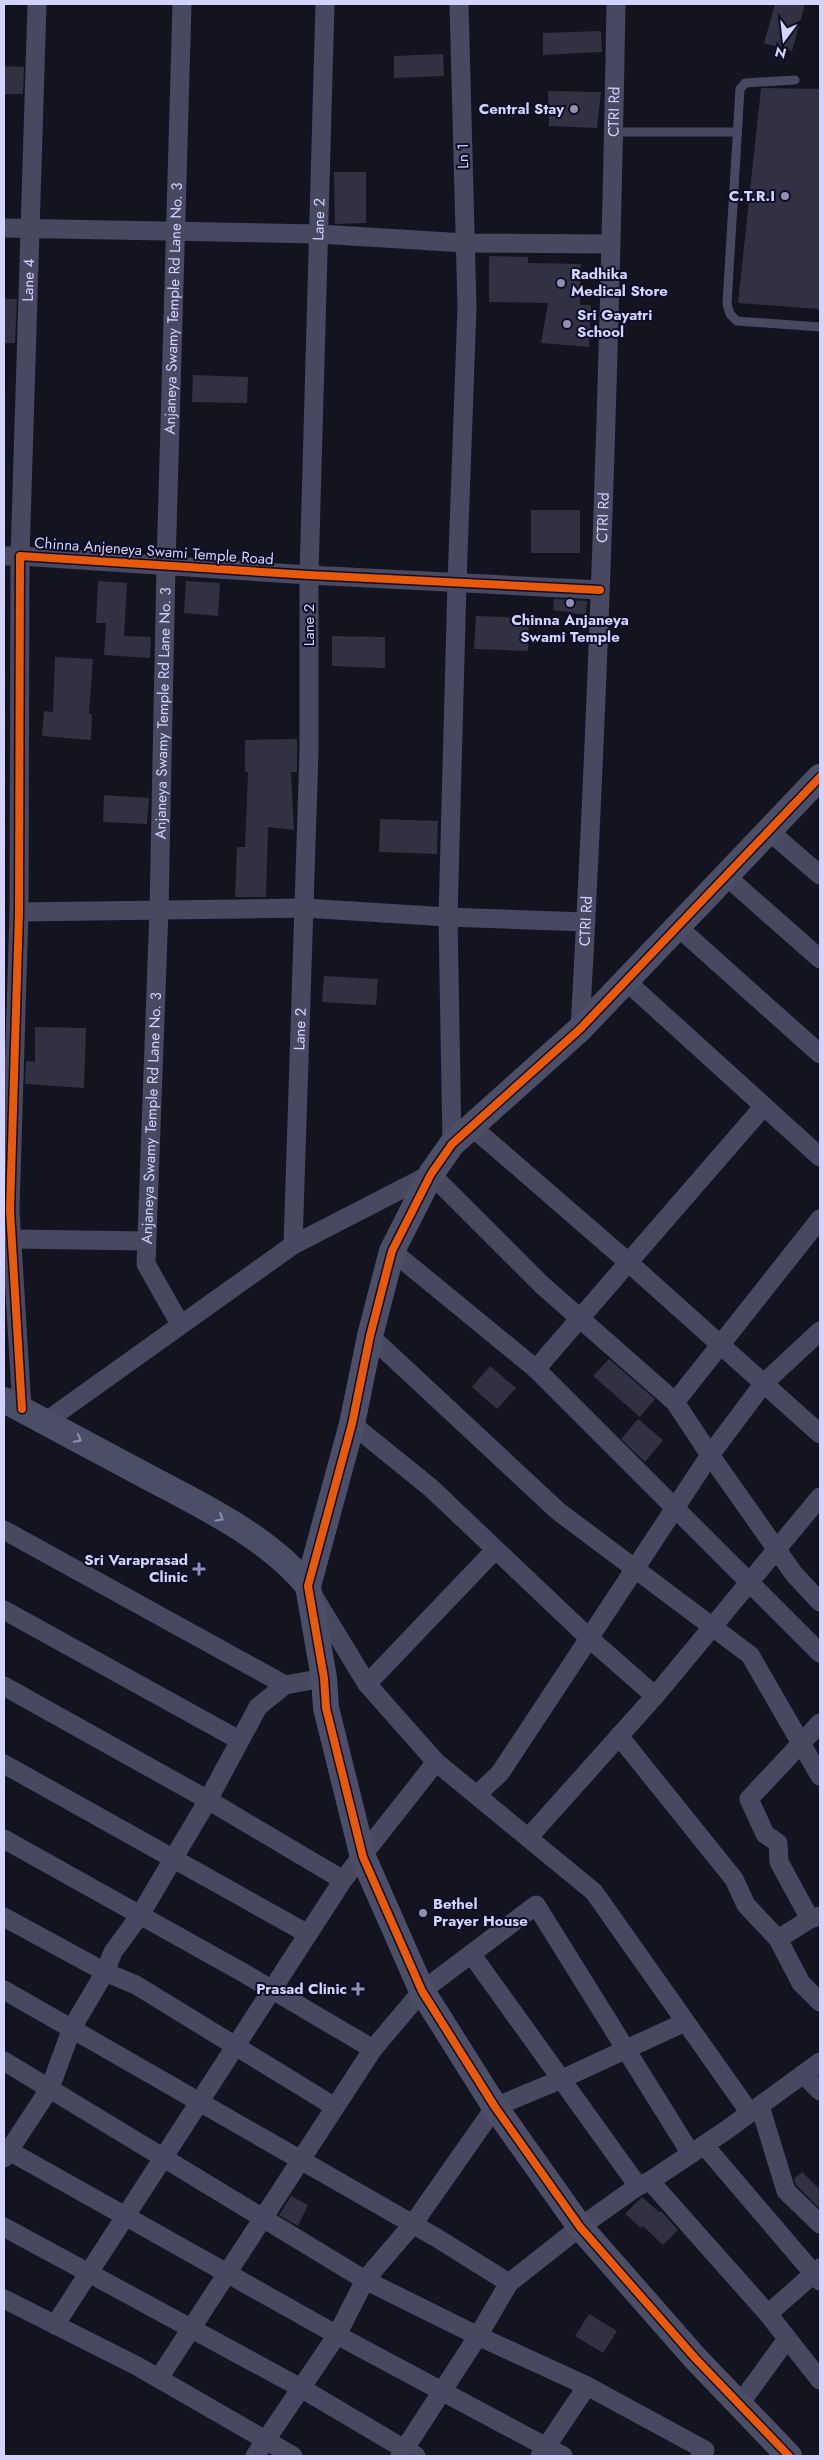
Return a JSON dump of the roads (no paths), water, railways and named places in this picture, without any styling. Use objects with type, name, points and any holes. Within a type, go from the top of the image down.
[{"type":"street","name":"Lane 4","points":[[12,556],[30,229],[37,4]]},
{"type":"street","name":"Anjaneya Swamy Temple Rd Lane No. 3","points":[[180,1324],[146,1264],[146,1241],[159,909],[166,565],[182,4]]},
{"type":"street","name":"Lane 2","points":[[293,1245],[309,751],[309,575],[325,4]]},
{"type":"street","name":"Ln 1","points":[[452,1144],[448,917],[456,583],[468,307],[459,4]]},
{"type":"street","name":"CTRI Rd","points":[[580,1029],[593,804],[611,244],[616,4]]},
{"type":"street","points":[[4,228],[175,233],[319,234],[465,243],[611,244]]},
{"type":"street","name":"Chinna Anjeneya Swami Temple Road","points":[[10,1409],[13,1239],[7,1210],[19,912],[12,556],[309,575],[600,590]]},
{"type":"street","points":[[789,2456],[739,2406],[580,2227],[495,2107],[422,1991],[363,1857],[326,1708],[324,1678],[308,1586],[352,1424],[370,1336],[392,1251],[430,1174],[452,1144],[580,1029],[820,778]]},
{"type":"street","points":[[769,831],[820,875]]},
{"type":"street","points":[[726,876],[820,959]]},
{"type":"street","points":[[19,912],[304,908],[448,917],[586,922]]},
{"type":"street","points":[[678,927],[820,1054]]},
{"type":"street","points":[[626,981],[820,1156]]},
{"type":"street","points":[[536,1368],[764,1106]]},
{"type":"street","points":[[471,1126],[721,1344],[820,1434]]},
{"type":"street","points":[[45,1422],[293,1245],[430,1174]]},
{"type":"street","points":[[430,1174],[542,1285],[676,1402],[710,1455],[794,1574],[820,1602]]},
{"type":"street","points":[[676,1402],[820,1219]]},
{"type":"street","points":[[13,1239],[146,1241]]},
{"type":"street","points":[[392,1251],[536,1368],[820,1653]]},
{"type":"street","points":[[477,1795],[500,1773],[710,1455],[764,1383],[820,1331]]},
{"type":"street","points":[[370,1336],[558,1510],[750,1655],[820,1776]]},
{"type":"street","points":[[10,1409],[45,1422],[183,1496],[274,1551],[308,1586],[367,1684],[436,1762],[594,1892],[685,2022],[755,2109],[786,2191],[820,2224]]},
{"type":"street","points":[[10,1409],[164,1506],[281,1576],[308,1586]]},
{"type":"street","points":[[352,1424],[431,1488],[589,1638],[655,1696]]},
{"type":"street","points":[[528,1838],[655,1696],[820,1497]]},
{"type":"street","points":[[4,1530],[285,1685]]},
{"type":"street","points":[[367,1684],[495,1550]]},
{"type":"street","points":[[4,1610],[239,1740]]},
{"type":"street","points":[[324,1678],[285,1685],[258,1707],[208,1800],[140,1915],[114,1952],[105,1972],[72,2028],[50,2088],[5,2152],[442,2391],[543,2451],[563,2456]]},
{"type":"street","points":[[4,1686],[208,1800],[343,1880]]},
{"type":"street","points":[[778,1940],[815,1917],[779,1862],[778,1843],[765,1834],[749,1798],[820,1723]]},
{"type":"street","points":[[619,1736],[734,1879],[746,1905],[778,1940],[801,1983],[820,2002]]},
{"type":"street","points":[[55,2325],[343,1880],[436,1762]]},
{"type":"street","points":[[4,1764],[308,1934]]},
{"type":"street","points":[[4,1839],[373,2049]]},
{"type":"street","points":[[159,2378],[373,2049],[422,1991],[536,1905],[626,2050],[697,2149],[818,2275],[768,2314]]},
{"type":"street","points":[[4,1917],[105,1972],[136,1985],[335,2107]]},
{"type":"street","points":[[472,1955],[562,2080],[644,2184],[768,2314],[820,2380]]},
{"type":"street","points":[[4,1990],[413,2224],[509,2283]]},
{"type":"street","points":[[255,2456],[337,2335],[365,2280],[413,2224],[495,2107],[562,2080],[685,2022]]},
{"type":"street","points":[[4,2061],[365,2280],[478,2336],[587,2386],[705,2450],[700,2456]]},
{"type":"street","points":[[4,2227],[301,2388],[407,2454],[442,2391],[478,2336],[509,2283],[580,2227],[697,2149],[820,2062]]},
{"type":"street","points":[[803,2074],[820,2091]]},
{"type":"street","points":[[4,2299],[159,2378],[293,2456]]},
{"type":"street","points":[[739,2406],[787,2339]]},
{"type":"street","points":[[543,2451],[587,2386]]},
{"type":"lane","points":[[795,80],[745,83],[740,90],[727,304],[730,314],[737,321],[820,327]]},
{"type":"lane","points":[[614,132],[736,132]]},
{"type":"place","name":"Central Stay","points":[[574,109]]},
{"type":"place","name":"C.T.R.I","points":[[785,196]]},
{"type":"place","name":"Radhika Medical Store","points":[[561,283]]},
{"type":"place","name":"Sri Gayatri School","points":[[567,324]]},
{"type":"place","name":"Chinna Anjaneya Swami Temple","points":[[570,603]]},
{"type":"place","name":"Sri Varaprasad Clinic","points":[[199,1569]]},
{"type":"place","name":"Bethel Prayer House","points":[[423,1913]]},
{"type":"place","name":"Prasad Clinic","points":[[358,1989]]}]
